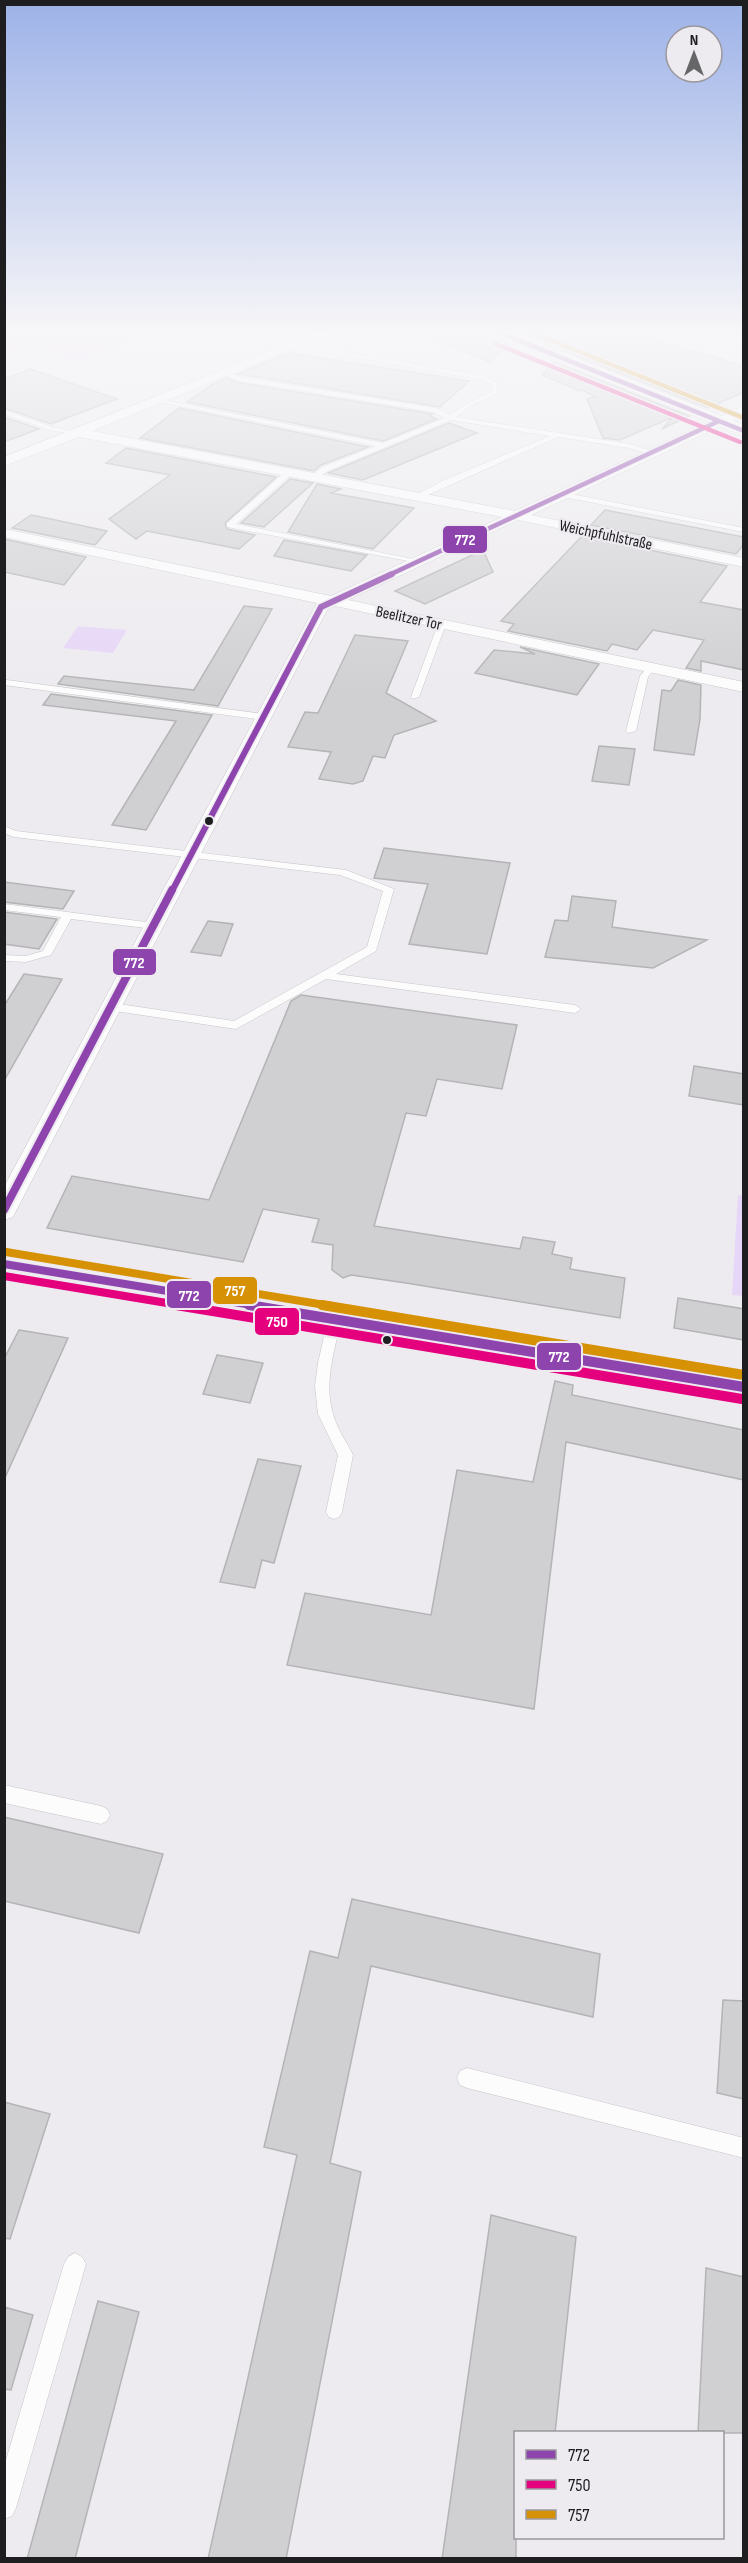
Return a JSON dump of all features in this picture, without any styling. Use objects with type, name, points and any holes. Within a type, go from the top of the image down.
[{"type":"street","points":[[6,461],[28,453]]},
{"type":"street","name":"Weichpfuhlstraße","points":[[185,453],[421,496],[744,563]]},
{"type":"street","points":[[4,1211],[321,607],[649,453]]},
{"type":"street","name":"Beelitzer Tor","points":[[4,533],[744,687]]},
{"type":"street","points":[[4,1264],[744,1387]]},
{"type":"lane","points":[[315,477],[325,469],[364,453]]},
{"type":"lane","points":[[421,496],[445,483],[516,453]]},
{"type":"lane","points":[[289,472],[230,525],[419,561]]},
{"type":"lane","points":[[561,494],[744,530]]},
{"type":"lane","points":[[415,697],[442,624]]},
{"type":"lane","points":[[631,731],[644,676],[652,667]]},
{"type":"lane","points":[[7,683],[264,717]]},
{"type":"lane","points":[[4,829],[14,834],[342,872],[389,889],[372,949],[236,1025],[112,1007]]},
{"type":"lane","points":[[4,907],[154,926]]},
{"type":"lane","points":[[4,958],[26,959],[47,953],[68,915]]},
{"type":"lane","points":[[326,976],[575,1009]]},
{"type":"lane","points":[[334,1512],[346,1455],[333,1433],[324,1408],[323,1384],[326,1355],[335,1320]]},
{"type":"lane","points":[[4,1794],[101,1815]]},
{"type":"lane","points":[[467,2078],[744,2148]]},
{"type":"lane","points":[[4,2508],[75,2264]]},
{"type":"shaded area","points":[[78,626],[127,630],[113,653],[63,648]]},
{"type":"shaded area","points":[[738,1195],[743,1196],[743,1296],[732,1295]]},
{"type":"building","points":[[120,453],[150,453],[276,477],[225,523],[227,529],[255,535],[239,549],[147,531],[136,539],[109,519],[170,475],[106,463]]},
{"type":"building","points":[[217,453],[353,453],[321,465],[314,471]]},
{"type":"building","points":[[377,453],[429,453],[363,480],[328,473]]},
{"type":"building","points":[[290,479],[313,483],[264,527],[241,523]]},
{"type":"building","points":[[317,484],[341,489],[331,493],[414,508],[373,549],[288,532]]},
{"type":"building","points":[[605,510],[744,537],[744,544],[736,554],[591,525]]},
{"type":"building","points":[[31,515],[107,531],[95,545],[12,528]]},
{"type":"building","points":[[582,536],[727,566],[700,602],[744,610],[744,670],[701,661],[701,671],[686,668],[704,640],[653,630],[637,650],[612,644],[607,651],[508,631],[514,624],[501,621]]},
{"type":"building","points":[[4,539],[86,557],[64,585],[4,572]]},
{"type":"building","points":[[284,540],[367,555],[351,571],[274,556]]},
{"type":"building","points":[[483,550],[493,572],[425,604],[395,591]]},
{"type":"building","points":[[244,606],[272,609],[218,706],[58,684],[64,676],[194,690]]},
{"type":"building","points":[[355,635],[408,641],[386,693],[436,721],[394,735],[385,758],[373,756],[363,781],[353,784],[319,779],[331,752],[288,747],[305,712],[318,713]]},
{"type":"building","points":[[520,647],[599,664],[577,695],[475,673],[494,650],[535,654]]},
{"type":"building","points":[[678,680],[701,685],[700,719],[694,755],[654,750],[662,690],[671,691]]},
{"type":"building","points":[[51,694],[212,715],[146,830],[112,825],[176,721],[43,705]]},
{"type":"building","points":[[599,746],[635,749],[629,785],[592,781]]},
{"type":"building","points":[[384,848],[510,863],[487,954],[409,944],[428,884],[374,878]]},
{"type":"building","points":[[4,882],[74,891],[63,909],[4,902]]},
{"type":"building","points":[[572,896],[616,901],[612,927],[707,940],[653,968],[545,957],[555,920],[568,921]]},
{"type":"building","points":[[4,912],[57,919],[39,949],[4,944]]},
{"type":"building","points":[[208,921],[233,924],[221,956],[191,952]]},
{"type":"building","points":[[24,974],[62,979],[4,1081],[4,1006]]},
{"type":"building","points":[[301,995],[517,1025],[502,1089],[437,1079],[426,1116],[406,1113],[374,1226],[520,1249],[523,1237],[555,1242],[552,1254],[572,1258],[570,1269],[625,1278],[620,1318],[351,1275],[343,1278],[332,1270],[333,1245],[312,1242],[319,1219],[263,1209],[243,1262],[47,1228],[72,1176],[209,1200],[291,1001]]},
{"type":"building","points":[[694,1066],[744,1074],[744,1105],[689,1096]]},
{"type":"building","points":[[678,1298],[744,1309],[744,1340],[674,1328]]},
{"type":"building","points":[[19,1330],[68,1338],[4,1480],[4,1359]]},
{"type":"building","points":[[217,1355],[263,1363],[250,1403],[203,1394]]},
{"type":"building","points":[[555,1381],[573,1385],[572,1395],[744,1430],[744,1480],[566,1442],[534,1709],[287,1665],[305,1593],[431,1615],[457,1470],[533,1482]]},
{"type":"building","points":[[258,1459],[301,1466],[274,1563],[262,1560],[255,1588],[220,1582]]},
{"type":"building","points":[[4,1817],[163,1854],[139,1933],[4,1901]]},
{"type":"building","points":[[352,1899],[600,1954],[593,2017],[371,1966],[330,2163],[361,2172],[286,2559],[208,2559],[297,2155],[264,2147],[310,1951],[338,1958]]},
{"type":"building","points":[[723,2000],[744,2001],[744,2099],[717,2093]]},
{"type":"building","points":[[4,2102],[50,2114],[10,2239],[4,2238]]},
{"type":"building","points":[[491,2215],[576,2237],[555,2431],[514,2431],[516,2559],[442,2559]]},
{"type":"building","points":[[706,2268],[744,2277],[744,2433],[698,2431]]},
{"type":"building","points":[[98,2301],[139,2312],[75,2559],[27,2559]]},
{"type":"building","points":[[4,2307],[33,2315],[11,2390],[4,2389]]},
{"type":"transit line","name":"772","points":[[4,1210],[321,607],[651,453]]},
{"type":"transit line","name":"757","points":[[6,1252],[744,1375]]},
{"type":"transit line","name":"772","points":[[4,1264],[744,1387]]},
{"type":"transit line","name":"750","points":[[4,1276],[742,1399]]}]
